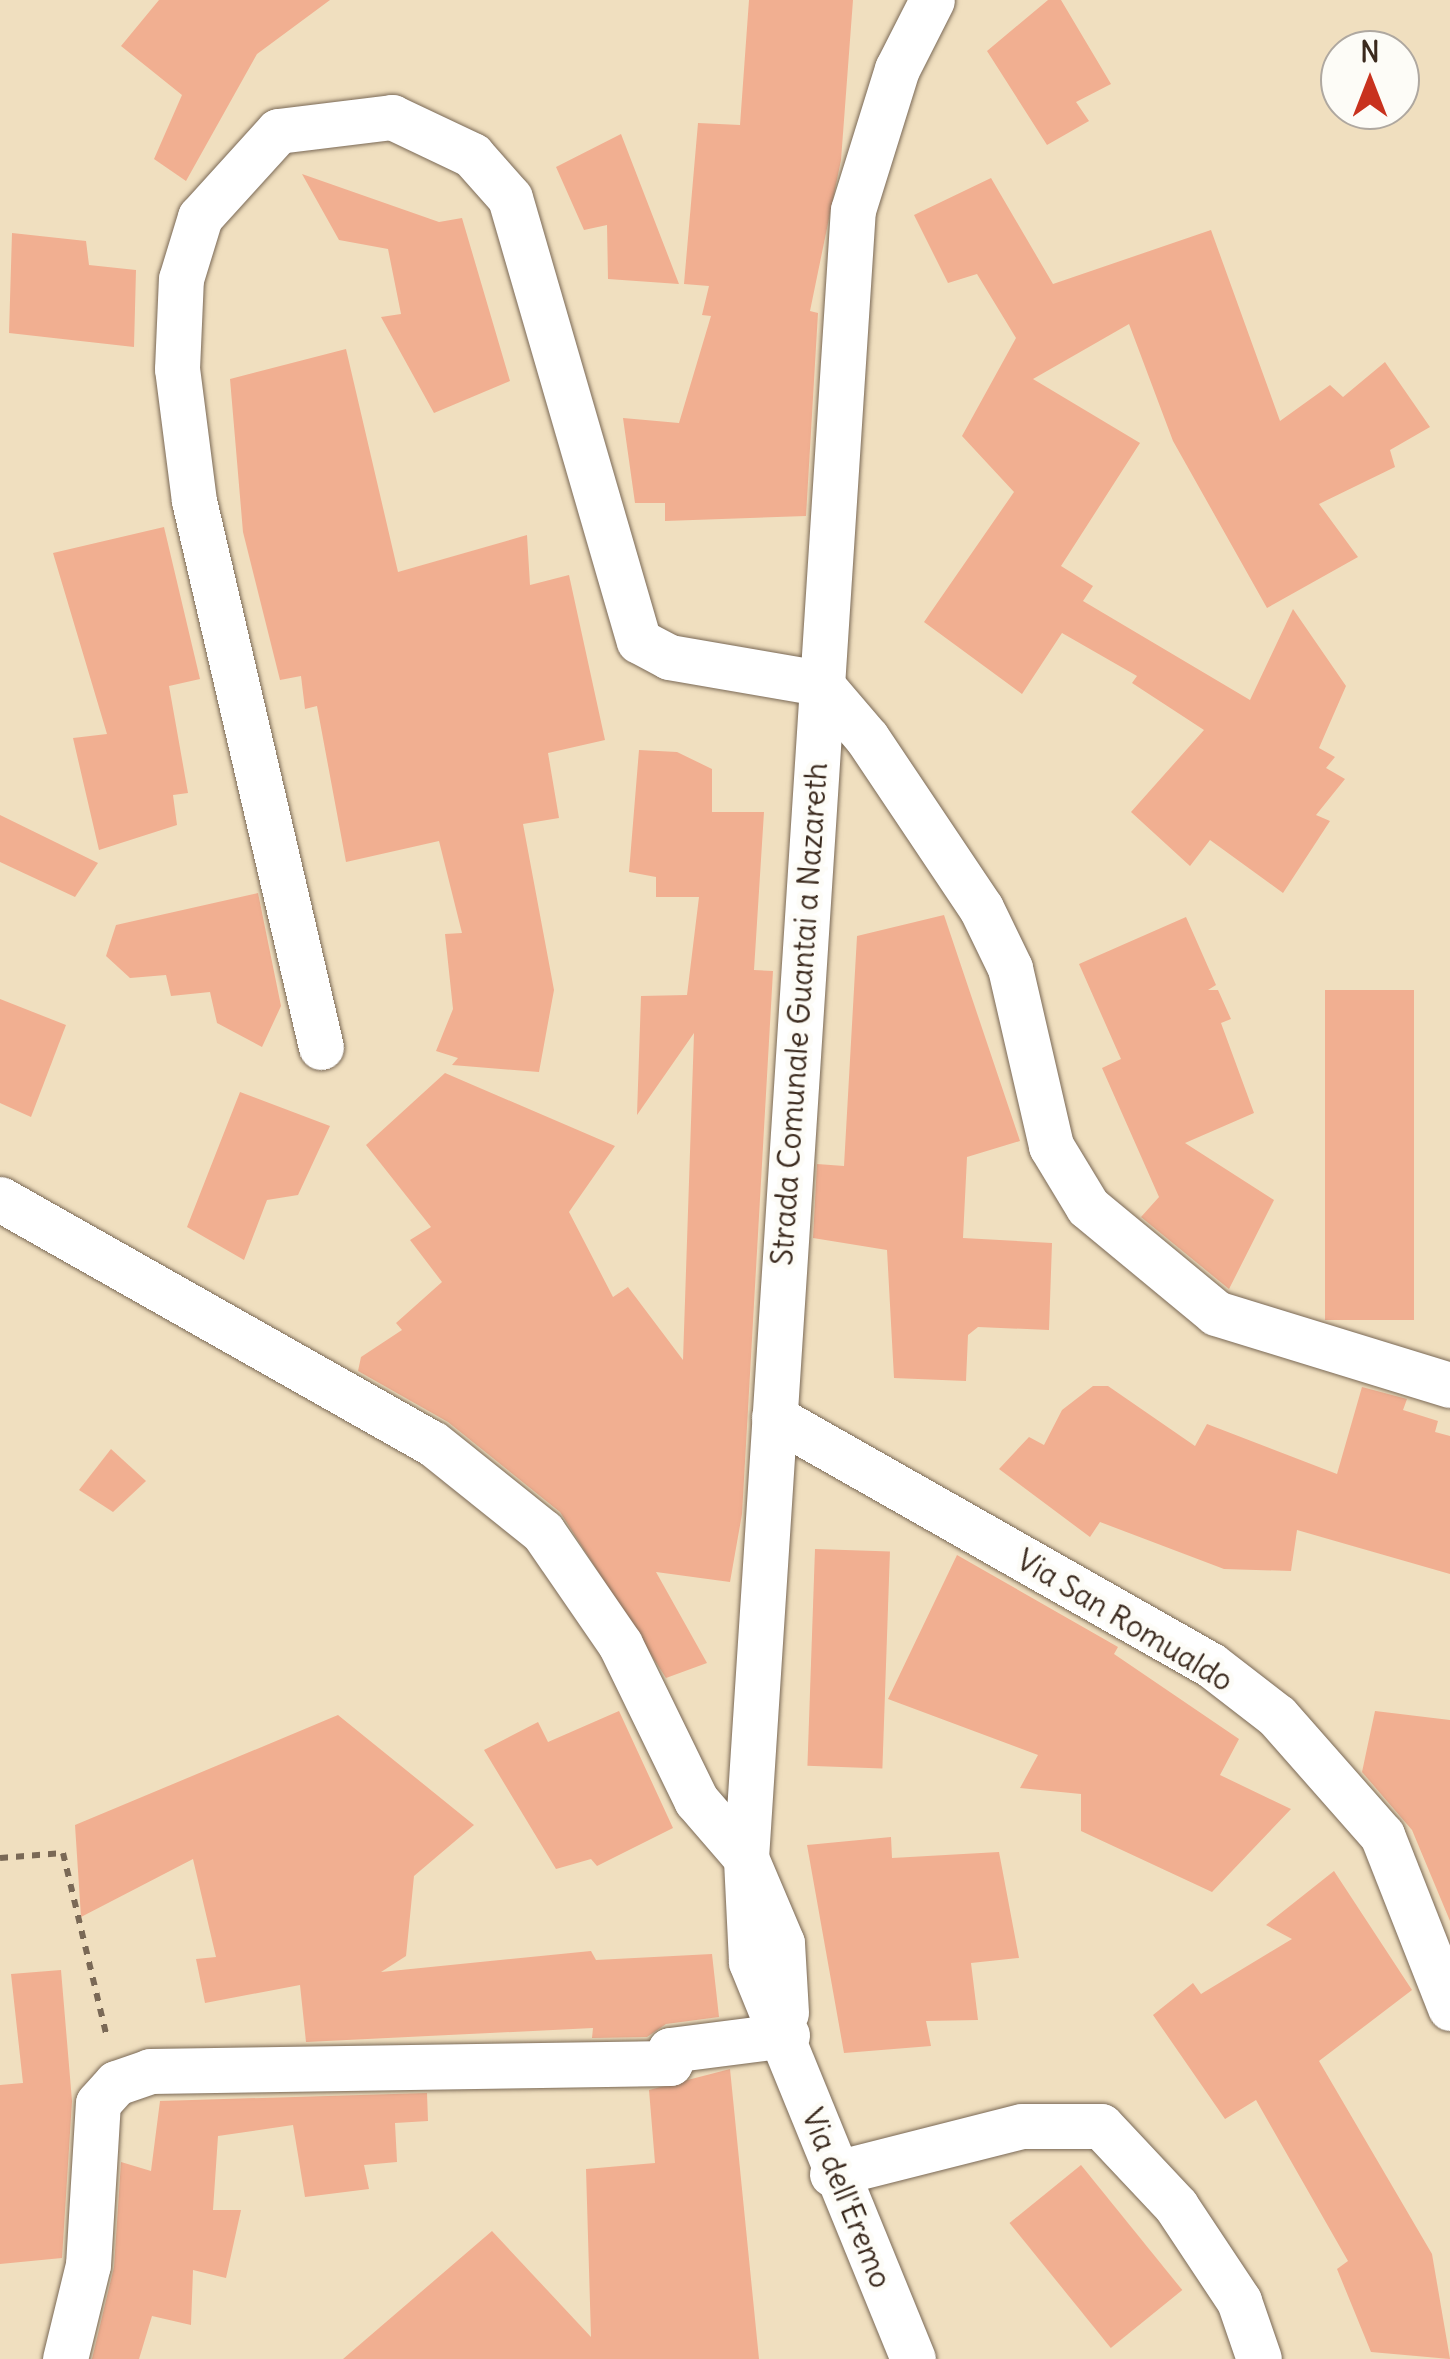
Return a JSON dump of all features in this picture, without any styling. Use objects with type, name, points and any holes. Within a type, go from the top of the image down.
[{"type":"street","name":"Strada Comunale Guantai a Nazareth","points":[[746,1858],[853,210],[897,70],[932,0]]},
{"type":"street","points":[[321,1047],[194,501],[177,369],[181,278],[200,217],[278,131],[392,118],[472,156],[510,198],[540,282],[639,641],[669,657],[820,682],[981,908],[1010,968],[1051,1146],[1088,1207],[1216,1314],[1450,1385]]},
{"type":"street","points":[[0,1200],[432,1443],[544,1532],[620,1644],[696,1800],[746,1858]]},
{"type":"street","name":"Via San Romualdo","points":[[774,1417],[1210,1665],[1277,1716],[1382,1835],[1450,2008]]},
{"type":"street","name":"Via dell'Eremo","points":[[746,1858],[751,1962],[787,2036],[832,2174],[913,2359]]},
{"type":"street","points":[[65,2359],[88,2265],[98,2103],[116,2083],[150,2071],[670,2063],[670,2050],[787,2036]]},
{"type":"street","points":[[832,2174],[1022,2126],[1101,2126],[1176,2206],[1240,2301],[1259,2359]]},
{"type":"path","points":[[0,1858],[63,1853],[116,2083]]},
{"type":"building","points":[[159,0],[330,0],[257,54],[186,181],[154,159],[182,95],[121,46]]},
{"type":"building","points":[[749,0],[853,0],[841,160],[810,311],[818,313],[806,516],[665,521],[665,503],[635,503],[623,418],[679,423],[711,316],[702,315],[709,286],[684,284],[698,123],[740,125]]},
{"type":"building","points":[[1048,0],[1061,0],[1111,84],[1076,102],[1089,121],[1047,145],[987,51]]},
{"type":"building","points":[[621,134],[679,284],[608,279],[607,225],[584,230],[556,167]]},
{"type":"building","points":[[302,174],[439,222],[462,218],[510,381],[434,413],[381,317],[401,314],[388,249],[339,240]]},
{"type":"building","points":[[991,178],[1053,284],[1211,230],[1280,421],[1330,385],[1343,397],[1385,362],[1430,427],[1390,450],[1395,467],[1319,504],[1358,557],[1267,608],[1173,441],[1129,324],[1033,379],[1140,443],[1061,566],[1093,586],[1083,601],[1250,700],[1293,609],[1346,686],[1319,748],[1335,757],[1326,768],[1345,779],[1316,815],[1330,821],[1283,893],[1210,840],[1190,866],[1131,812],[1204,730],[1132,683],[1137,676],[1062,633],[1022,694],[924,622],[1014,492],[962,436],[1016,338],[977,274],[948,283],[914,215]]},
{"type":"building","points":[[12,233],[86,241],[89,265],[136,270],[134,347],[9,333]]},
{"type":"building","points":[[346,349],[398,572],[527,535],[530,585],[569,575],[605,740],[548,753],[559,818],[523,824],[554,990],[539,1072],[452,1065],[458,1058],[436,1051],[453,1009],[445,934],[462,933],[439,841],[346,862],[317,706],[305,709],[301,676],[280,680],[243,532],[230,379]]},
{"type":"building","points":[[164,527],[200,679],[169,686],[188,793],[173,795],[177,825],[99,850],[73,738],[107,734],[53,553]]},
{"type":"building","points":[[639,750],[677,752],[712,769],[712,812],[764,812],[754,970],[773,971],[742,1514],[730,1582],[656,1572],[707,1663],[666,1678],[560,1512],[448,1422],[358,1371],[361,1357],[402,1330],[396,1323],[442,1282],[410,1240],[431,1227],[366,1145],[445,1073],[615,1146],[569,1212],[613,1297],[628,1287],[683,1360],[694,1033],[637,1115],[641,996],[687,995],[699,897],[656,897],[656,877],[629,872]]},
{"type":"building","points":[[0,815],[98,863],[75,897],[0,862]]},
{"type":"building","points":[[258,893],[281,1006],[262,1047],[217,1023],[210,992],[171,996],[166,975],[130,978],[106,956],[116,925]]},
{"type":"building","points":[[944,915],[1020,1141],[967,1157],[963,1238],[1052,1243],[1049,1330],[978,1327],[968,1335],[966,1381],[894,1378],[887,1250],[813,1238],[817,1164],[844,1166],[857,936]]},
{"type":"building","points":[[1186,917],[1216,985],[1208,990],[1218,990],[1231,1019],[1221,1023],[1254,1113],[1185,1143],[1274,1200],[1229,1289],[1141,1217],[1159,1197],[1102,1068],[1121,1059],[1079,964]]},
{"type":"building","points":[[1325,990],[1414,990],[1414,1320],[1325,1320]]},
{"type":"building","points":[[0,999],[66,1025],[31,1117],[0,1103]]},
{"type":"building","points":[[240,1092],[330,1126],[298,1195],[267,1200],[244,1260],[187,1227]]},
{"type":"building","points":[[1093,1386],[1108,1386],[1195,1446],[1207,1424],[1337,1474],[1362,1387],[1407,1399],[1403,1410],[1438,1421],[1435,1432],[1450,1436],[1450,1574],[1297,1530],[1291,1571],[1224,1569],[1100,1522],[1090,1537],[999,1469],[1029,1437],[1044,1445],[1062,1410]]},
{"type":"building","points":[[111,1449],[146,1481],[113,1512],[79,1490]]},
{"type":"building","points":[[815,1549],[890,1552],[882,1768],[807,1766]]},
{"type":"building","points":[[957,1555],[1118,1647],[1114,1654],[1239,1739],[1220,1775],[1291,1809],[1212,1892],[1081,1831],[1081,1794],[1020,1788],[1038,1755],[888,1699]]},
{"type":"building","points":[[619,1711],[673,1828],[597,1866],[591,1859],[556,1869],[484,1750],[538,1722],[548,1742]]},
{"type":"building","points":[[1375,1711],[1450,1720],[1450,1921],[1412,1830],[1362,1772]]},
{"type":"building","points":[[338,1715],[474,1825],[414,1876],[406,1956],[381,1972],[591,1951],[596,1960],[712,1954],[719,2017],[666,2024],[647,2037],[592,2038],[593,2028],[306,2042],[300,1985],[205,2003],[196,1959],[216,1957],[193,1859],[81,1917],[75,1825]]},
{"type":"building","points":[[891,1837],[892,1858],[999,1852],[1019,1958],[971,1963],[978,2020],[926,2021],[931,2046],[844,2053],[807,1845]]},
{"type":"building","points":[[1334,1871],[1412,1990],[1319,2061],[1432,2254],[1450,2359],[1371,2352],[1337,2269],[1348,2261],[1256,2100],[1225,2119],[1153,2015],[1193,1983],[1201,1994],[1292,1939],[1266,1925]]},
{"type":"building","points":[[61,1970],[72,2101],[62,2258],[0,2264],[0,2085],[23,2083],[11,1974]]},
{"type":"building","points":[[730,2069],[759,2359],[343,2359],[492,2231],[591,2337],[586,2169],[655,2163],[649,2090]]},
{"type":"building","points":[[427,2093],[428,2121],[395,2123],[397,2162],[364,2165],[369,2189],[305,2197],[293,2125],[218,2136],[213,2210],[241,2210],[226,2278],[193,2270],[191,2325],[152,2316],[139,2359],[92,2359],[114,2267],[121,2162],[151,2171],[160,2101]]},
{"type":"building","points":[[1081,2165],[1182,2290],[1111,2348],[1010,2223]]}]
